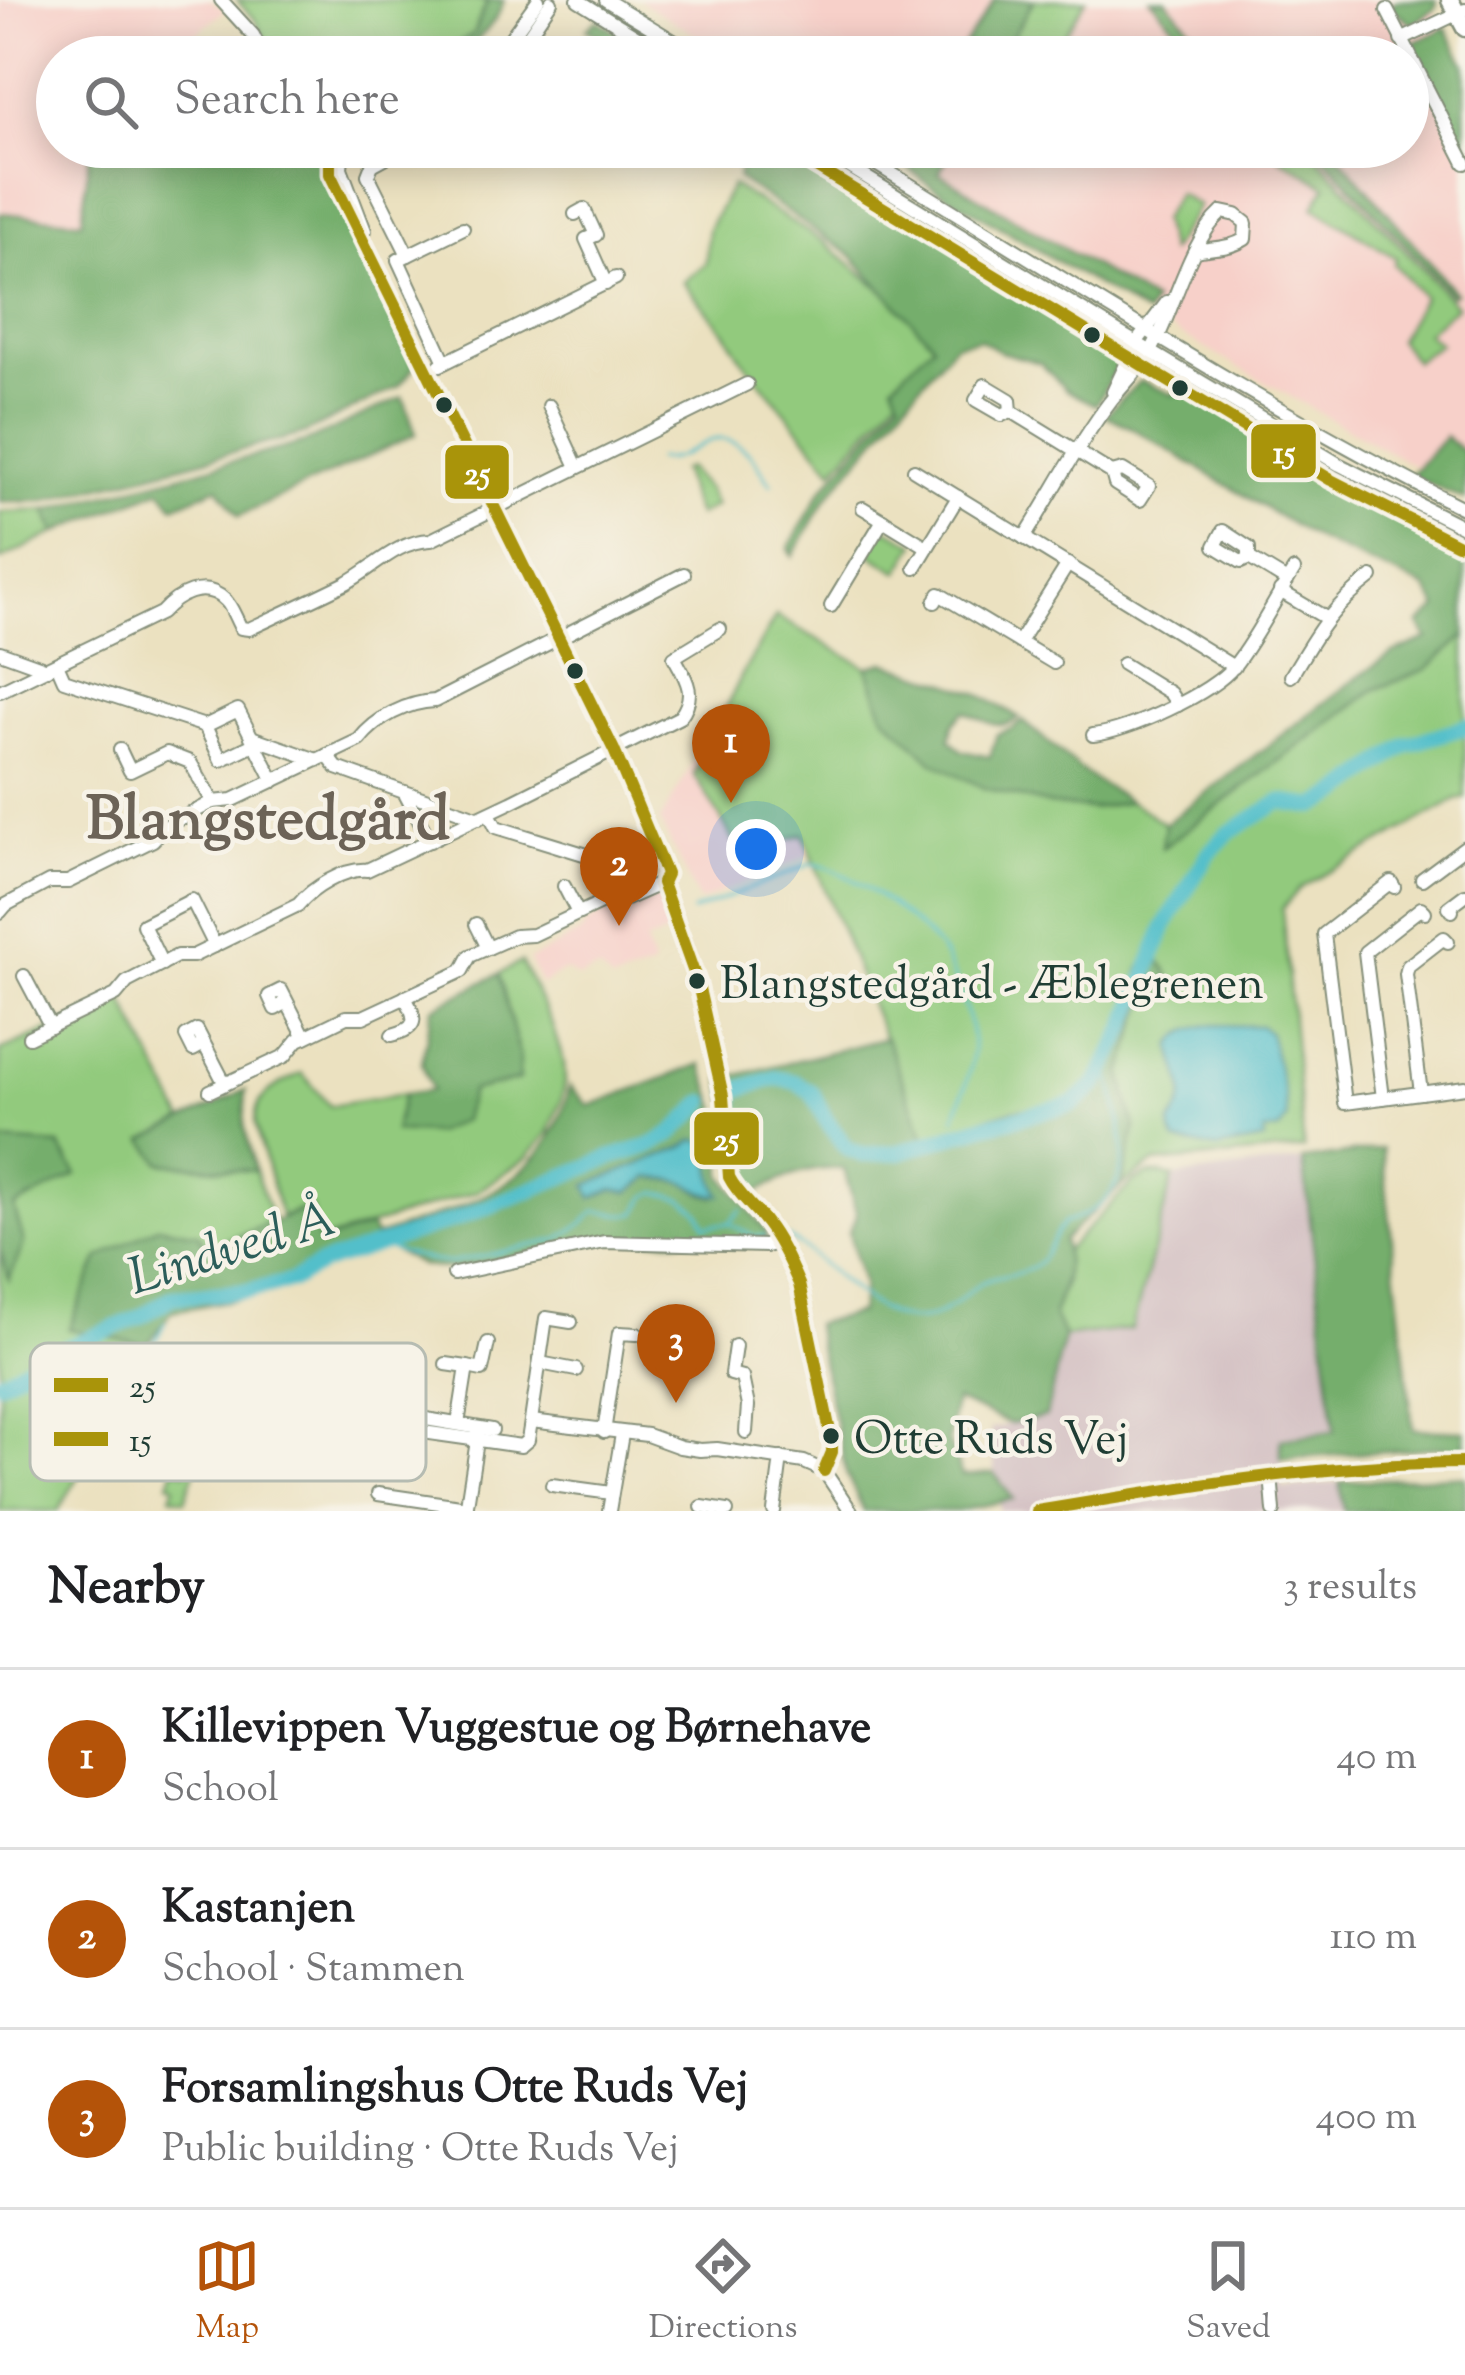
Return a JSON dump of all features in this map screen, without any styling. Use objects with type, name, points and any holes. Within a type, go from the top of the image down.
[{"type":"street","points":[[221,0],[254,36]]},
{"type":"street","points":[[546,1],[574,0],[635,36]]},
{"type":"street","points":[[606,0],[665,36]]},
{"type":"street","points":[[514,36],[546,1]]},
{"type":"street","points":[[527,36],[546,1]]},
{"type":"street","points":[[1387,10],[1399,36]]},
{"type":"street","points":[[1410,36],[1459,13]]},
{"type":"street","points":[[1429,94],[1465,163]]},
{"type":"street","points":[[331,168],[614,750],[665,874],[662,883],[698,984],[723,1096],[729,1177],[778,1243],[799,1284],[832,1441],[824,1471]]},
{"type":"street","points":[[341,168],[377,266]]},
{"type":"street","points":[[371,168],[368,175],[408,255]]},
{"type":"street","points":[[851,168],[1044,287],[1249,388],[1465,509]]},
{"type":"street","points":[[881,168],[1340,465],[1465,528]]},
{"type":"street","points":[[428,370],[611,281],[586,239],[596,235],[584,209],[575,214]]},
{"type":"street","points":[[445,362],[398,260],[463,228]]},
{"type":"street","points":[[1024,538],[1148,340],[1196,251]]},
{"type":"street","points":[[0,691],[161,613],[193,590],[225,599],[241,628],[249,629],[352,579],[417,540],[431,540],[747,384]]},
{"type":"street","points":[[549,406],[578,467]]},
{"type":"street","points":[[1011,411],[1112,473]]},
{"type":"street","points":[[914,470],[1234,667]]},
{"type":"street","points":[[915,568],[958,497]]},
{"type":"street","points":[[862,508],[927,547]]},
{"type":"street","points":[[831,606],[884,520]]},
{"type":"street","points":[[1249,558],[1287,580],[1326,618]]},
{"type":"street","points":[[1018,642],[1068,565]]},
{"type":"street","points":[[0,912],[49,883],[68,882],[153,840],[165,826],[212,802],[233,800],[359,740],[371,725],[418,702],[435,701],[684,574]]},
{"type":"street","points":[[1291,676],[1305,662],[1326,618],[1372,577]]},
{"type":"street","points":[[1093,735],[1178,704],[1220,680],[1234,667],[1287,580]]},
{"type":"street","points":[[934,602],[939,594],[1054,663]]},
{"type":"street","points":[[29,1036],[116,995],[127,982],[177,956],[193,956],[215,946],[298,905],[308,893],[357,868],[367,870],[484,816],[680,717],[692,696],[674,657],[720,629]]},
{"type":"street","points":[[0,652],[52,667],[64,680],[205,726],[238,710],[274,781]]},
{"type":"street","points":[[1123,664],[1170,693],[1178,704]]},
{"type":"street","points":[[205,726],[221,760],[253,741],[322,758],[404,792],[484,816],[496,826],[600,859],[650,835]]},
{"type":"street","points":[[120,750],[130,772],[167,753],[190,762],[212,802]]},
{"type":"street","points":[[404,792],[430,841]]},
{"type":"street","points":[[1422,879],[1465,847]]},
{"type":"street","points":[[600,859],[617,895],[626,899],[662,883]]},
{"type":"street","points":[[1394,887],[1391,883],[1324,934],[1345,1103],[1465,1087]]},
{"type":"street","points":[[564,886],[578,913]]},
{"type":"street","points":[[210,1091],[285,1056],[305,1036],[346,1017],[363,1017],[462,971],[470,956],[515,936],[533,934],[617,895]]},
{"type":"street","points":[[1452,911],[1449,907],[1465,895]]},
{"type":"street","points":[[162,964],[143,926],[192,900],[215,946]]},
{"type":"street","points":[[1383,1098],[1365,952],[1421,908],[1425,912]]},
{"type":"street","points":[[476,924],[488,948]]},
{"type":"street","points":[[1421,1093],[1406,974],[1408,966],[1444,938],[1448,942]]},
{"type":"street","points":[[24,976],[51,1027]]},
{"type":"street","points":[[392,1035],[408,1030],[414,1022],[405,998]]},
{"type":"street","points":[[287,1002],[305,1036]]},
{"type":"street","points":[[205,1044],[225,1084]]},
{"type":"street","points":[[454,1274],[604,1242],[778,1243]]},
{"type":"street","points":[[426,1420],[458,1424],[521,1446],[529,1440],[546,1318],[571,1322]]},
{"type":"street","points":[[604,1432],[620,1333],[637,1334]]},
{"type":"street","points":[[446,1364],[482,1370],[488,1343]]},
{"type":"street","points":[[735,1346],[731,1373],[742,1377],[748,1406],[746,1432]]},
{"type":"street","points":[[540,1363],[576,1370]]},
{"type":"street","points":[[458,1424],[467,1367]]},
{"type":"street","points":[[531,1421],[804,1462],[824,1471],[851,1511]]},
{"type":"street","points":[[426,1428],[482,1433]]},
{"type":"street","points":[[378,1494],[466,1509],[482,1433]]},
{"type":"street","points":[[609,1511],[622,1434]]},
{"type":"street","points":[[774,1511],[781,1458]]},
{"type":"street","points":[[1037,1511],[1118,1504],[1271,1474],[1465,1463]]},
{"type":"street","points":[[1271,1474],[1274,1511]]},
{"type":"street","points":[[552,1485],[611,1493]]},
{"type":"street","points":[[702,1508],[727,1511]]},
{"type":"shaded area","points":[[0,0],[209,0],[225,10],[194,36],[36,36],[36,168],[88,168],[82,222],[0,213]]},
{"type":"shaded area","points":[[639,0],[1428,0],[1465,72],[1465,495],[1178,333],[911,168],[1429,168],[1429,36],[697,36]]},
{"type":"shaded area","points":[[742,675],[811,854],[699,902],[660,821]]},
{"type":"shaded area","points":[[658,894],[672,932],[645,942],[651,968],[612,982],[599,970],[579,978],[565,970],[541,985],[529,960],[580,933],[602,915],[599,908],[609,903],[617,918]]},
{"type":"shaded area","points":[[1303,1160],[1335,1432],[1281,1439],[1283,1489],[1340,1482],[1344,1511],[1000,1511],[990,1429],[1046,1416],[1064,1337],[1132,1329],[1173,1177]]},
{"type":"green space","points":[[236,0],[487,2],[470,36],[264,36]]},
{"type":"green space","points":[[481,0],[504,0],[486,31],[470,36],[473,34],[487,3]]},
{"type":"green space","points":[[995,0],[1034,0],[1013,36],[970,36]]},
{"type":"green space","points":[[1034,0],[1086,0],[1064,36],[1013,36]]},
{"type":"green space","points":[[1151,0],[1166,0],[1198,36],[1183,36]]},
{"type":"green space","points":[[1398,0],[1437,2],[1434,10],[1412,24],[1391,8]]},
{"type":"green space","points":[[597,20],[623,36],[599,36],[587,29]]},
{"type":"green space","points":[[1446,28],[1465,64],[1465,145],[1429,81],[1429,36]]},
{"type":"green space","points":[[88,168],[323,168],[415,366],[399,386],[303,434],[43,501],[0,502],[0,213],[82,221]]},
{"type":"green space","points":[[740,168],[835,168],[1078,319],[1069,334],[1119,363],[1096,405],[1066,390],[1040,363],[1001,352],[979,339],[954,344],[826,499],[793,556],[789,548],[821,491],[900,399],[893,383],[933,344],[851,255],[737,178]]},
{"type":"green space","points":[[909,168],[942,168],[939,173],[1153,302],[1146,315]]},
{"type":"green space","points":[[1297,168],[1328,168],[1457,306],[1426,333],[1440,344],[1415,361],[1398,340],[1423,297],[1394,264],[1396,258],[1314,207],[1326,186]]},
{"type":"green space","points":[[1334,168],[1350,168],[1456,293],[1452,295]]},
{"type":"green space","points":[[732,185],[824,242],[945,342],[833,470],[683,282],[706,263],[708,229]]},
{"type":"green space","points":[[1178,193],[1198,206],[1169,252],[1161,220]]},
{"type":"green space","points":[[1140,381],[1174,395],[1183,385],[1465,540],[1465,636],[1427,669],[1373,690],[1162,848],[1165,824],[1350,683],[1393,653],[1428,639],[1419,624],[1438,608],[1426,588],[1318,540],[1105,415]]},
{"type":"green space","points":[[403,397],[416,434],[239,516],[218,487],[174,506],[161,489],[55,533],[47,510],[306,442]]},
{"type":"green space","points":[[1445,437],[1465,452],[1465,500],[1410,475]]},
{"type":"green space","points":[[687,468],[707,489],[715,506],[698,516],[681,471]]},
{"type":"green space","points":[[47,510],[55,533],[0,560],[0,512]]},
{"type":"green space","points":[[887,529],[916,544],[899,572],[869,553]]},
{"type":"green space","points":[[776,616],[867,667],[884,715],[984,788],[1051,805],[1092,809],[1130,801],[1165,824],[1164,847],[1374,690],[1427,669],[1465,636],[1465,798],[1300,888],[1282,909],[1304,1149],[1154,1163],[1122,1185],[1135,1129],[1122,1074],[1144,1005],[1152,954],[1096,1078],[1064,1104],[1012,1110],[924,1138],[803,834],[743,856],[694,774]]},
{"type":"green space","points":[[884,662],[978,693],[1019,718],[998,725],[964,711],[953,724],[950,739],[962,751],[990,757],[997,734],[1023,721],[1092,779],[1130,801],[1092,809],[1051,805],[984,788],[933,762],[884,715],[867,667]]},
{"type":"green space","points":[[1152,952],[1178,991],[1144,1005],[1122,1074],[1135,1129],[1122,1185],[1063,1240],[1064,1278],[1053,1314],[1064,1337],[1046,1416],[1011,1424],[955,1400],[948,1441],[962,1476],[994,1473],[1013,1499],[958,1511],[864,1511],[846,1473],[814,1324],[859,1313],[863,1287],[849,1232],[857,1215],[844,1169],[794,1175],[750,1197],[736,1175],[722,1079],[886,1038],[925,1138],[1012,1110],[1064,1104],[1096,1077],[1131,1002],[1140,969]]},
{"type":"green space","points":[[521,962],[552,1025],[565,1083],[548,1133],[527,1158],[476,1192],[318,1242],[310,1207],[281,1217],[255,1124],[263,1097],[302,1073],[330,1106],[404,1094],[395,1129],[471,1091],[519,1054],[499,974]]},
{"type":"green space","points":[[499,974],[519,1054],[519,1080],[471,1091],[463,1120],[435,1133],[394,1131],[404,1094],[432,1090],[422,1064],[432,1008]]},
{"type":"green space","points":[[123,999],[184,1121],[145,1141],[161,1163],[255,1171],[273,1222],[70,1328],[138,1343],[30,1343],[30,1481],[76,1481],[58,1511],[0,1511],[0,1249],[9,1278],[14,1207],[59,1145],[0,1141],[0,1051]]},
{"type":"green space","points":[[702,1064],[721,1118],[723,1176],[766,1231],[766,1240],[603,1240],[455,1269],[422,1266],[376,1241],[297,1271],[279,1291],[172,1311],[148,1343],[69,1329],[98,1259],[158,1226],[198,1233],[206,1248],[311,1207],[319,1242],[371,1227],[375,1237],[469,1203],[522,1171],[542,1149],[559,1121],[570,1086],[589,1106]],"holes":[[[694,1140],[703,1141],[711,1150],[715,1197],[687,1183],[650,1177],[629,1192],[615,1188],[592,1198],[588,1185]]]},
{"type":"green space","points":[[246,1090],[244,1124],[255,1171],[161,1163],[144,1140]]},
{"type":"green space","points":[[0,1141],[59,1145],[77,1175],[14,1207],[24,1243],[9,1280],[0,1249]]},
{"type":"green space","points":[[1382,1149],[1413,1429],[1465,1431],[1465,1449],[1281,1459],[1281,1439],[1335,1431],[1303,1160]]},
{"type":"green space","points":[[1148,1174],[1173,1177],[1132,1329],[1064,1337],[1053,1314],[1065,1283],[1065,1251],[1132,1183]]},
{"type":"green space","points":[[1465,1477],[1465,1511],[1344,1511],[1340,1482]]},
{"type":"green space","points":[[192,1481],[185,1500],[171,1496],[175,1485],[169,1483]]},
{"type":"water","points":[[1208,1025],[1261,1026],[1269,1033],[1287,1118],[1279,1130],[1264,1132],[1264,1140],[1217,1149],[1176,1142],[1171,1133],[1170,1124],[1183,1094],[1172,1046],[1183,1034]]},
{"type":"water","points":[[694,1140],[707,1147],[721,1195],[650,1177],[629,1192],[613,1189],[592,1198],[587,1185]]},
{"type":"waterway","points":[[657,459],[681,456],[721,439],[748,452],[771,484]]},
{"type":"waterway","name":"Lindved Å","points":[[732,1091],[776,1078],[796,1082],[812,1092],[848,1149],[863,1155],[900,1152],[1074,1104],[1097,1084],[1126,1027],[1165,926],[1208,854],[1227,834],[1280,802],[1315,807],[1406,745],[1465,727]]},
{"type":"waterway","points":[[692,912],[811,864],[864,886],[904,915],[945,957],[970,1024],[971,1063],[955,1118]]},
{"type":"waterway","points":[[786,1237],[875,1306],[914,1320],[940,1313],[985,1281],[1032,1268],[1064,1223],[1090,1212],[1108,1197],[1118,1180],[1122,1138],[1107,1066]]},
{"type":"waterway","name":"Lindved Å","points":[[742,1088],[738,1138],[753,1196]]},
{"type":"waterway","name":"Lindved Å","points":[[78,1343],[142,1316],[172,1297],[249,1291],[292,1281],[321,1264],[455,1220],[650,1146],[672,1134],[705,1102]]},
{"type":"waterway","name":"Lindved Å","points":[[375,1245],[451,1263],[557,1240],[595,1211],[637,1213],[646,1197],[656,1192],[683,1199],[698,1211],[706,1226],[729,1223],[741,1210]]},
{"type":"waterway","points":[[730,1224],[756,1237],[764,1236]]},
{"type":"waterway","points":[[155,1343],[165,1322]]},
{"type":"waterway","name":"Lindved Å","points":[[0,1382],[30,1365]]},
{"type":"transit line","name":"25","points":[[330,168],[614,750],[666,874],[662,883],[698,984],[723,1096],[729,1177],[771,1230],[799,1284],[832,1441],[824,1471]]},
{"type":"transit line","name":"15","points":[[818,168],[1331,480],[1457,544]]},
{"type":"transit line","name":"25","points":[[1037,1511],[1303,1472],[1465,1463]]},
{"type":"place","name":"Killevippen Vuggestue og Børnehave","points":[[731,803]]},
{"type":"place","name":"Kastanjen","points":[[619,926]]},
{"type":"place","name":"Blangstedgård - Æblegrenen","points":[[697,981]]},
{"type":"place","name":"Forsamlingshus Otte Ruds Vej","points":[[676,1403]]},
{"type":"place","name":"Otte Ruds Vej","points":[[831,1436]]},
{"type":"district","name":"Blangstedgård","points":[[268,817]]}]
